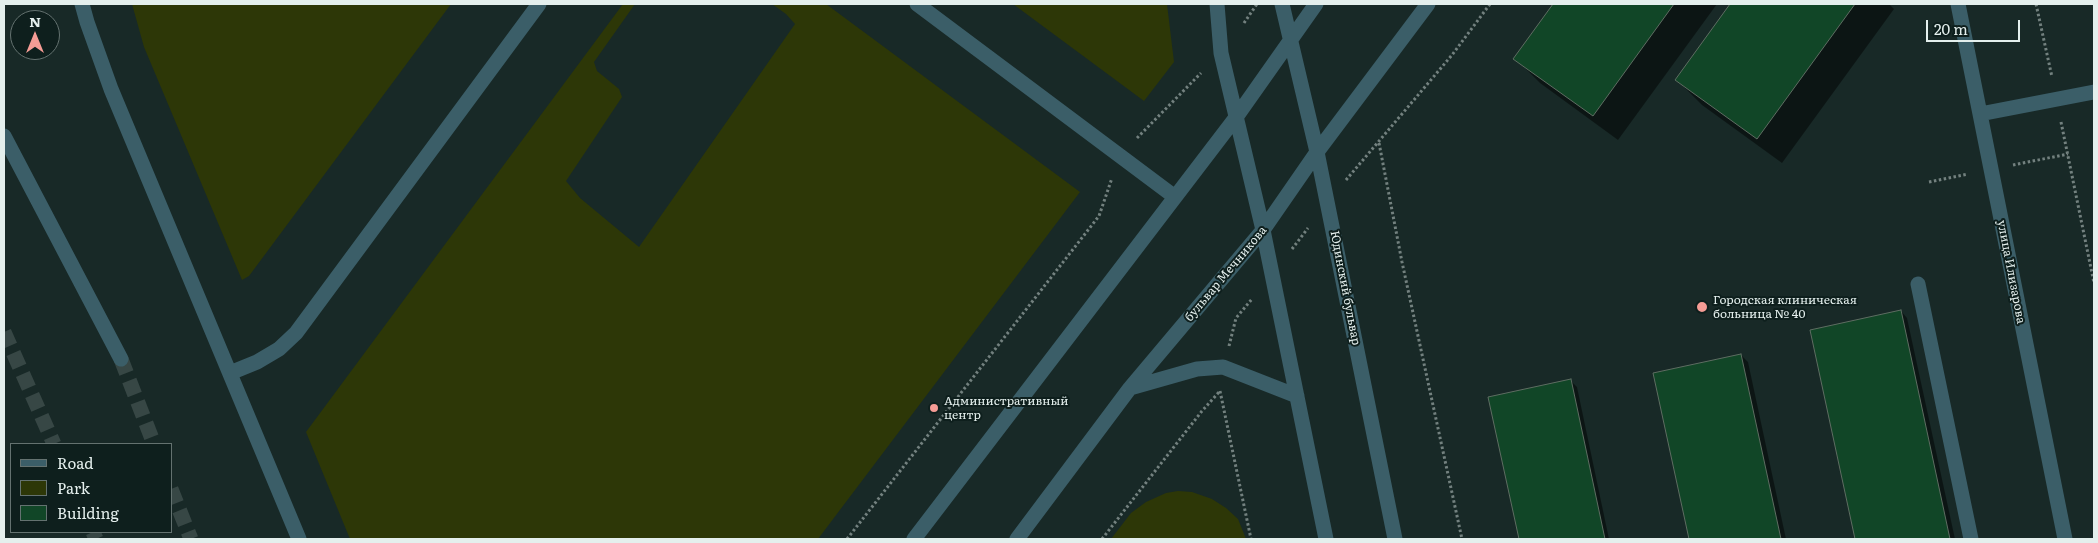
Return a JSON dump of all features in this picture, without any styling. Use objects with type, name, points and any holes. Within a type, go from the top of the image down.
[{"type":"street","points":[[82,4],[86,22],[111,89],[298,539]]},
{"type":"street","points":[[230,373],[264,358],[296,333],[539,4]]},
{"type":"street","points":[[917,4],[1175,197]]},
{"type":"street","points":[[1217,4],[1221,53],[1263,230],[1326,539]]},
{"type":"street","name":"Юдинский бульвар","points":[[1282,4],[1328,202],[1395,539]]},
{"type":"street","points":[[914,539],[1237,116],[1316,4]]},
{"type":"street","name":"бульвар Мечникова","points":[[1016,539],[1130,388],[1263,230],[1317,152],[1428,4]]},
{"type":"street","name":"улица Илизарова","points":[[1958,4],[2065,539]]},
{"type":"street","points":[[1980,114],[2094,92]]},
{"type":"street","points":[[4,136],[120,360]]},
{"type":"street","points":[[1918,284],[1971,539]]},
{"type":"street","points":[[1130,388],[1197,369],[1223,367],[1297,396]]},
{"type":"path","points":[[847,539],[1099,216],[1120,154],[1221,53],[1257,4]]},
{"type":"path","points":[[1251,539],[1220,391],[1223,367],[1236,318],[1328,202],[1452,55],[1490,4]]},
{"type":"path","points":[[2036,4],[2094,283]]},
{"type":"path","points":[[1379,142],[1402,262],[1462,539]]},
{"type":"path","points":[[1102,539],[1202,411],[1220,391]]},
{"type":"green space","points":[[132,4],[451,4],[249,276],[242,280],[144,47]]},
{"type":"green space","points":[[623,4],[635,4],[594,62],[597,71],[619,89],[622,97],[566,181],[580,198],[639,247],[795,24],[786,14],[772,4],[826,4],[1080,192],[818,539],[350,539],[306,432]]},
{"type":"green space","points":[[1013,4],[1167,4],[1174,62],[1144,101]]},
{"type":"green space","points":[[1178,491],[1192,492],[1212,499],[1226,508],[1238,519],[1246,539],[1111,539],[1131,513],[1146,502],[1166,493]]},
{"type":"building","points":[[1553,4],[1674,4],[1593,116],[1513,59]]},
{"type":"building","points":[[1730,4],[1855,4],[1757,139],[1675,80]]},
{"type":"building","points":[[1901,310],[1950,539],[1855,539],[1810,330]]},
{"type":"building","points":[[1741,354],[1781,539],[1689,539],[1653,373]]},
{"type":"building","points":[[1571,379],[1605,539],[1519,539],[1488,397]]},
{"type":"tunnel","points":[[4,332],[54,443]]},
{"type":"tunnel","points":[[121,359],[154,443]]},
{"type":"tunnel","points":[[172,492],[191,539]]},
{"type":"tunnel","points":[[93,533],[96,539]]},
{"type":"place","name":"Городская клиническая больница № 40","points":[[1702,307]]},
{"type":"place","name":"Административный центр","points":[[934,408]]}]
